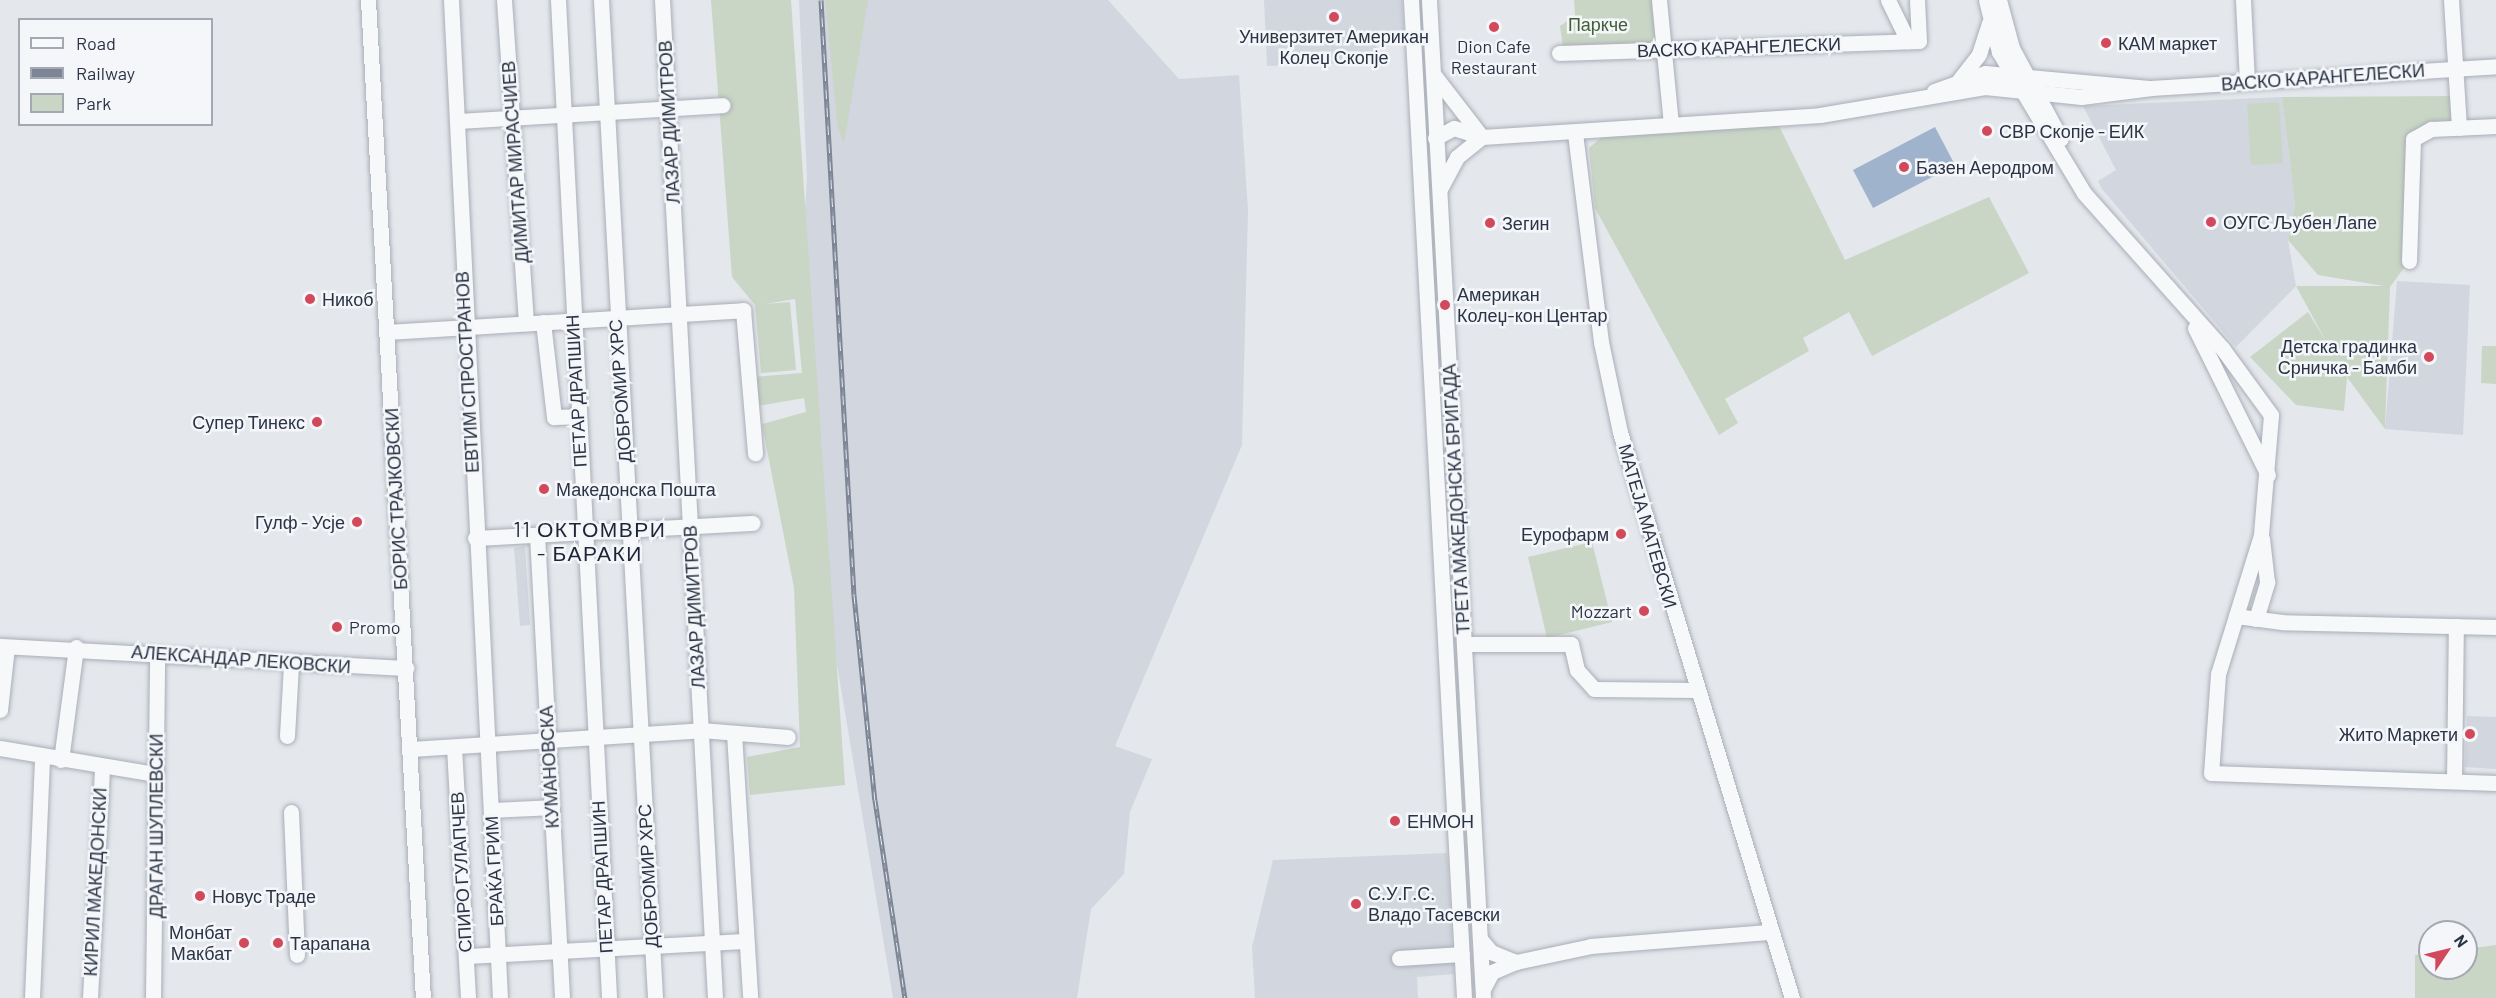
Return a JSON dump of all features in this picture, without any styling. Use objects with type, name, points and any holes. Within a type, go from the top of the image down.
[{"type":"street","name":"БОРИС ТРАЈКОВСКИ","points":[[368,0],[423,998]]},
{"type":"street","name":"ЕВТИМ СПРОСТРАНОВ","points":[[451,0],[463,327],[488,744]]},
{"type":"street","name":"ДИМИТАР МИРАСЧИЕВ","points":[[504,0],[514,119],[525,323]]},
{"type":"street","name":"ПЕТАР ДРАПШИН","points":[[558,0],[561,117],[609,998]]},
{"type":"street","name":"ДОБРОМИР ХРС","points":[[601,0],[615,318],[655,998]]},
{"type":"street","name":"ЛАЗАР ДИМИТРОВ","points":[[662,0],[670,108],[689,525],[715,998]]},
{"type":"street","name":"ТРЕТА МАКЕДОНСКА БРИГАДА","points":[[1411,0],[1464,998]]},
{"type":"street","name":"ТРЕТА МАКЕДОНСКА БРИГАДА","points":[[1429,0],[1483,993]]},
{"type":"street","points":[[1659,0],[1671,124]]},
{"type":"street","points":[[1888,0],[1913,41]]},
{"type":"street","points":[[1913,41],[1917,0]]},
{"type":"street","points":[[1986,0],[1989,23],[2011,75],[2028,85],[2056,127],[2072,169]]},
{"type":"street","points":[[1999,0],[2012,48],[2028,85],[2084,193],[2177,298],[2269,410],[2269,478],[2261,535],[2218,675],[2211,773],[2496,783]]},
{"type":"street","points":[[2243,0],[2247,82]]},
{"type":"street","points":[[2451,0],[2458,128]]},
{"type":"street","points":[[1959,80],[1979,54],[1989,23]]},
{"type":"street","name":"ВАСКО КАРАНГЕЛЕСКИ","points":[[1559,53],[1913,41]]},
{"type":"street","name":"ВАСКО КАРАНГЕЛЕСКИ","points":[[2028,85],[2081,98],[2151,88],[2496,66]]},
{"type":"street","name":"ВАСКО КАРАНГЕЛЕСКИ","points":[[1910,104],[1959,80],[1985,73],[2011,75]]},
{"type":"street","points":[[1433,74],[1482,137]]},
{"type":"street","name":"ВАСКО КАРАНГЕЛЕСКИ","points":[[1575,133],[1910,104],[1968,89],[2028,85],[2151,88]]},
{"type":"street","points":[[2056,127],[2060,111],[2081,98]]},
{"type":"street","points":[[457,121],[561,117],[723,105]]},
{"type":"street","points":[[2409,261],[2411,145],[2424,131],[2496,126]]},
{"type":"street","points":[[1417,138],[1435,138],[1455,128],[1482,137],[1575,133]]},
{"type":"street","name":"МАТЕЈА МАТЕВСКИ","points":[[1575,133],[1610,388],[1770,932],[1792,998]]},
{"type":"street","points":[[1440,190],[1457,157],[1482,137]]},
{"type":"street","points":[[2177,298],[2212,357],[2269,478]]},
{"type":"street","points":[[386,332],[742,310],[755,454]]},
{"type":"street","points":[[543,322],[554,417],[578,416]]},
{"type":"street","points":[[475,538],[753,523]]},
{"type":"street","name":"КУМАНОВСКА","points":[[537,535],[562,998]]},
{"type":"street","points":[[2256,619],[2267,582],[2261,535]]},
{"type":"street","points":[[2236,616],[2256,619],[2496,627]]},
{"type":"street","points":[[2454,781],[2456,626]]},
{"type":"street","points":[[1464,644],[1571,644],[1577,670],[1594,689],[1698,690]]},
{"type":"street","points":[[61,760],[76,646]]},
{"type":"street","name":"АЛЕКСАНДАР ЛЕКОВСКИ","points":[[3,647],[76,646],[291,664],[406,668]]},
{"type":"street","points":[[0,710],[3,647]]},
{"type":"street","name":"ДРАГАН ШУПЛЕВСКИ","points":[[153,998],[157,654]]},
{"type":"street","points":[[287,736],[291,664]]},
{"type":"street","points":[[411,749],[701,730],[788,737]]},
{"type":"street","points":[[734,733],[750,998]]},
{"type":"street","name":"БРАЌА ГРИМ","points":[[488,744],[500,998]]},
{"type":"street","name":"СПИРО ГУЛАПЧЕВ","points":[[454,747],[468,998]]},
{"type":"street","points":[[0,748],[102,767],[156,774]]},
{"type":"street","points":[[32,998],[42,756]]},
{"type":"street","name":"КИРИЛ МАКЕДОНСКИ","points":[[90,998],[102,767]]},
{"type":"street","points":[[491,810],[552,807]]},
{"type":"street","points":[[291,812],[297,955]]},
{"type":"street","points":[[1483,993],[1492,972],[1516,962],[1620,943],[1770,932]]},
{"type":"street","points":[[1481,940],[1491,952],[1516,962]]},
{"type":"street","points":[[466,956],[746,941]]},
{"type":"street","points":[[1399,958],[1462,954]]},
{"type":"shaded area","points":[[799,0],[1108,0],[1179,79],[1239,75],[1248,210],[1242,445],[1115,746],[1152,759],[1130,812],[1124,874],[1091,909],[1077,998],[893,998],[834,647],[804,226],[807,177]]},
{"type":"shaded area","name":"Универзитет Американ Колеџ Скопје","points":[[1264,0],[1402,0],[1404,35],[1376,36],[1377,62],[1267,66]]},
{"type":"shaded area","name":"ОУГС Љубен Лапе","points":[[2282,97],[2295,204],[2288,240],[2296,286],[2236,347],[2102,189],[2098,181],[2116,170],[2083,106]]},
{"type":"shaded area","name":"Детска градинка Срничка - Бамби","points":[[2397,281],[2470,285],[2463,435],[2385,429]]},
{"type":"shaded area","points":[[525,546],[530,625],[520,626],[514,548]]},
{"type":"shaded area","points":[[2467,716],[2496,717],[2496,769],[2465,767]]},
{"type":"shaded area","name":"С.У.Г.С. Владо Тасевски","points":[[1447,853],[1454,974],[1417,977],[1418,998],[1255,998],[1252,947],[1273,860]]},
{"type":"green space","points":[[711,0],[791,0],[845,785],[750,795],[747,757],[800,747],[794,588],[762,424],[806,412],[804,398],[757,406],[754,377],[802,373],[795,299],[765,304],[790,302],[796,370],[761,373],[755,305],[732,277]]},
{"type":"green space","points":[[825,0],[868,0],[844,143],[838,129]]},
{"type":"green space","name":"Паркче","points":[[1574,0],[1653,0],[1656,45],[1563,49],[1560,26],[1575,16]]},
{"type":"green space","points":[[2456,96],[2459,128],[2417,134],[2409,261],[2390,287],[2385,429],[2347,377],[2344,411],[2296,405],[2250,357],[2308,312],[2327,343],[2296,286],[2384,286],[2318,275],[2288,240],[2295,204],[2282,97]]},
{"type":"green space","points":[[2279,102],[2283,163],[2251,165],[2247,104]]},
{"type":"green space","points":[[1778,124],[1845,260],[1989,197],[2029,273],[1872,356],[1849,312],[1803,338],[1809,351],[1725,399],[1738,423],[1719,435],[1595,208],[1589,148],[1602,137]]},
{"type":"green space","points":[[2482,346],[2496,346],[2496,384],[2481,383]]},
{"type":"green space","points":[[1592,542],[1612,622],[1547,638],[1528,557]]},
{"type":"green space","points":[[2496,945],[2496,998],[2415,998],[2415,955],[2418,955],[2418,980],[2478,980],[2478,947]]},
{"type":"water","name":"Базен Аеродром","points":[[1935,127],[1955,165],[1873,208],[1853,170]]},
{"type":"railway","points":[[821,0],[854,595],[875,800],[905,998]]},
{"type":"place","name":"Универзитет Американ Колеџ Скопје","points":[[1334,17]]},
{"type":"place","name":"Dion Cafe Restaurant","points":[[1494,27]]},
{"type":"place","name":"КАМ маркет","points":[[2106,43]]},
{"type":"place","name":"СВР Скопје - ЕИК","points":[[1987,131]]},
{"type":"place","name":"Базен Аеродром","points":[[1904,167]]},
{"type":"place","name":"ОУГС Љубен Лапе","points":[[2211,222]]},
{"type":"place","name":"Зегин","points":[[1490,223]]},
{"type":"place","name":"Никоб","points":[[310,299]]},
{"type":"place","name":"Американ Колеџ-кон Центар","points":[[1445,305]]},
{"type":"place","name":"Детска градинка Срничка - Бамби","points":[[2429,357]]},
{"type":"place","name":"Супер Тинекс","points":[[317,422]]},
{"type":"place","name":"Македонска Пошта","points":[[544,489]]},
{"type":"place","name":"Гулф - Усје","points":[[357,522]]},
{"type":"place","name":"Еурофарм","points":[[1621,534]]},
{"type":"place","name":"Mozzart","points":[[1644,611]]},
{"type":"place","name":"Promo","points":[[337,627]]},
{"type":"place","name":"Жито Маркети","points":[[2470,734]]},
{"type":"place","name":"ЕНМОН","points":[[1395,821]]},
{"type":"place","name":"Новус Траде","points":[[200,896]]},
{"type":"place","name":"С.У.Г.С. Владо Тасевски","points":[[1356,904]]},
{"type":"place","name":"Монбат Макбат","points":[[244,943]]},
{"type":"place","name":"Тарапана","points":[[278,943]]},
{"type":"district","name":"11 ОКТОМВРИ - БАРАКИ","points":[[590,541]]}]
